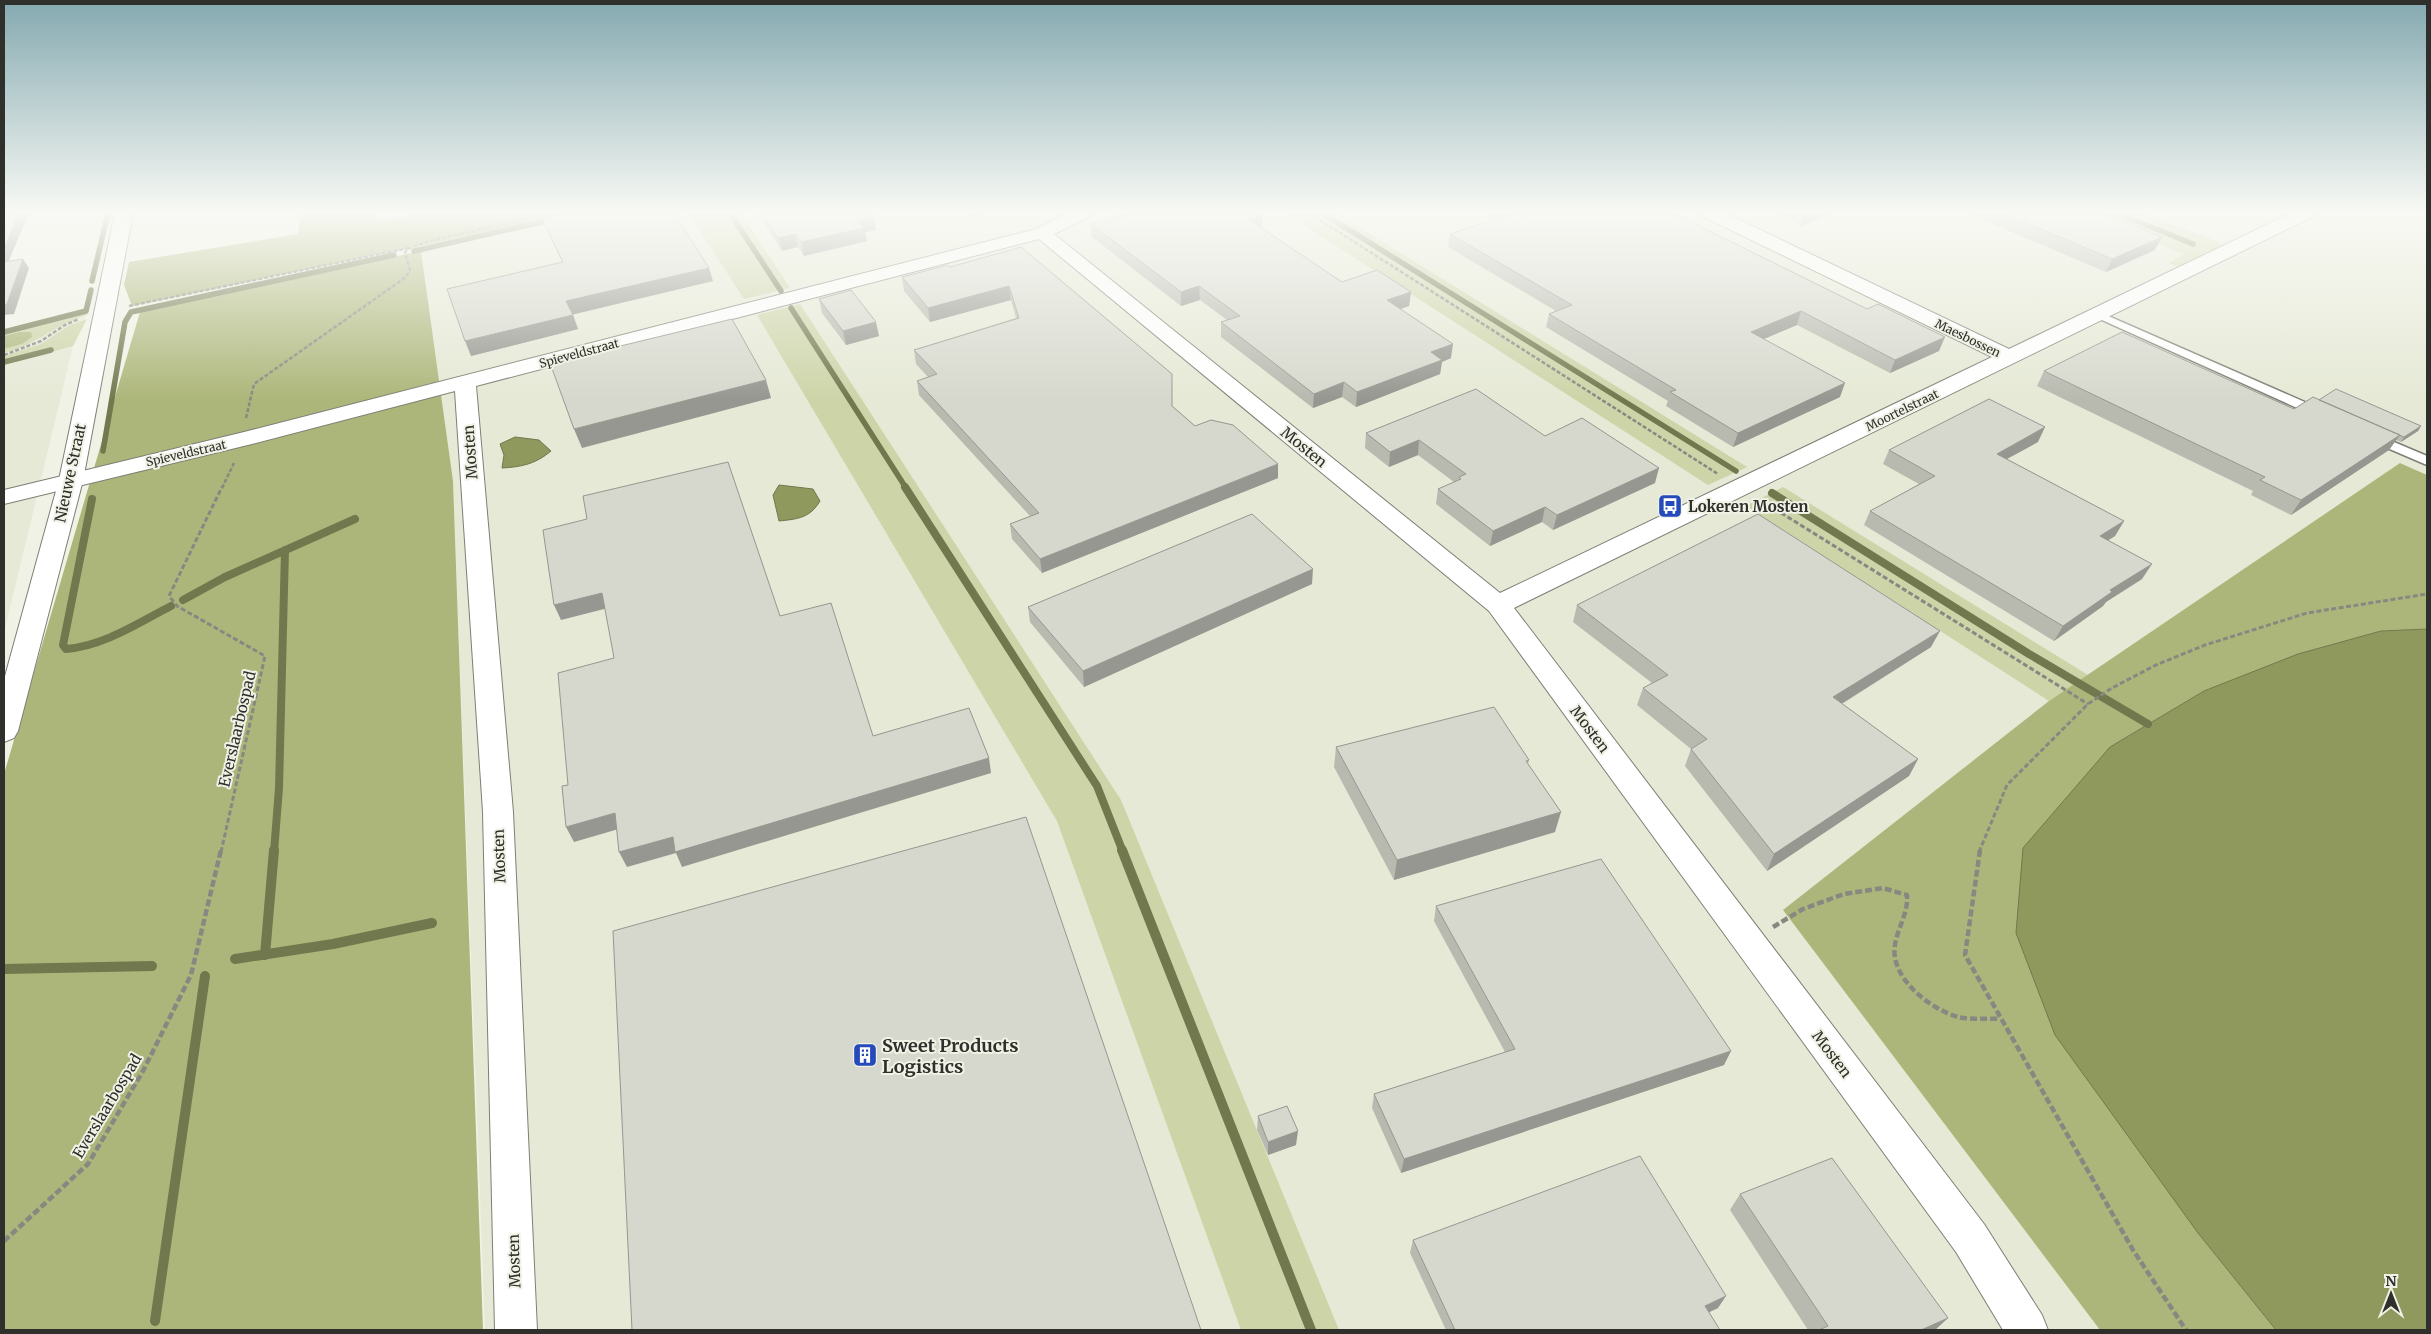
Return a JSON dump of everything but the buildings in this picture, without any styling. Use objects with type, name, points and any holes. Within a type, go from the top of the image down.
[{"type":"street","name":"Nieuwe Straat","points":[[4,730],[71,480],[111,275]]},
{"type":"street","name":"Spieveldstraat","points":[[4,497],[244,439],[878,275]]},
{"type":"street","name":"Mosten","points":[[1094,275],[1498,605],[1970,1238],[2027,1330]]},
{"type":"street","name":"Maesbossen","points":[[1838,275],[2009,357]]},
{"type":"street","name":"Moortelstraat","points":[[1498,605],[2178,275]]},
{"type":"street","name":"Mosten","points":[[465,382],[498,812],[516,1330]]},
{"type":"lane","points":[[2097,314],[2329,418]]},
{"type":"lane","points":[[2365,434],[2427,462]]},
{"type":"path","points":[[4,355],[41,341],[74,320],[280,275]]},
{"type":"path","name":"Everslaarbospad","points":[[4,1240],[88,1164],[143,1071],[191,975],[254,716],[265,656],[177,606],[169,596],[244,439],[254,384],[407,275]]},
{"type":"path","points":[[1406,275],[1741,488],[2088,704]]},
{"type":"path","points":[[2186,1330],[2133,1250],[2000,1019],[1965,954],[1978,855],[2007,785],[2088,704],[2112,688],[2156,665],[2205,645],[2307,613],[2427,594]]},
{"type":"path","points":[[1748,942],[1803,909],[1844,894],[1883,888],[1908,895],[1908,907],[1898,930],[1895,958],[1905,981],[1935,1007],[1958,1017],[2000,1019]]},
{"type":"shaded area","points":[[126,275],[279,275],[132,306],[124,285]]},
{"type":"shaded area","points":[[309,275],[424,275],[453,481],[483,1330],[4,1330],[4,774],[140,312]]},
{"type":"shaded area","points":[[424,275],[2427,275],[2427,475],[2400,463],[2049,701],[1783,910],[2100,1330],[485,1330],[453,481]]},
{"type":"shaded area","points":[[729,275],[782,275],[790,288],[744,299]]},
{"type":"shaded area","points":[[1382,275],[1437,275],[1747,467],[1708,485]]},
{"type":"shaded area","points":[[800,304],[1121,800],[1339,1330],[1241,1330],[1057,821],[757,315]]},
{"type":"shaded area","points":[[89,308],[73,346],[4,633],[4,330]]},
{"type":"shaded area","points":[[89,308],[87,315],[26,345],[4,353],[4,349],[22,344],[19,332],[4,336],[4,330]]},
{"type":"shaded area","points":[[87,319],[73,346],[4,365],[4,356],[41,344],[68,326]]},
{"type":"shaded area","points":[[19,332],[31,332],[32,337],[22,344],[4,349],[4,336]]},
{"type":"shaded area","points":[[515,437],[539,440],[551,451],[540,459],[528,464],[502,468],[504,455],[500,444]]},
{"type":"shaded area","points":[[2400,463],[2427,475],[2427,629],[2381,631],[2204,691],[2110,747],[2198,1233],[2276,1330],[2100,1330],[1783,910],[2049,701]]},
{"type":"shaded area","points":[[779,485],[813,489],[820,501],[812,511],[803,517],[779,521],[773,495]]},
{"type":"shaded area","points":[[1783,487],[2088,675],[2049,701],[1746,506]]},
{"type":"shaded area","points":[[2427,629],[2427,1330],[2276,1330],[2198,1233],[2055,1035],[2016,933],[2023,848],[2110,747],[2204,691],[2298,654],[2381,631]]},
{"type":"waterway","points":[[92,281],[93,275]]},
{"type":"waterway","points":[[103,451],[125,322],[131,312],[301,275]]},
{"type":"waterway","points":[[771,275],[781,291]]},
{"type":"waterway","points":[[1422,275],[1736,471]]},
{"type":"waterway","points":[[4,332],[86,311],[91,290]]},
{"type":"waterway","points":[[791,308],[906,488]]},
{"type":"waterway","points":[[4,362],[51,350]]},
{"type":"waterway","points":[[905,487],[1097,786],[1123,852]]},
{"type":"waterway","points":[[1772,493],[2029,654],[2148,724]]},
{"type":"waterway","points":[[92,499],[63,645],[66,649],[107,639],[171,606]]},
{"type":"waterway","points":[[285,550],[355,519]]},
{"type":"waterway","points":[[183,600],[225,577],[285,550]]},
{"type":"waterway","points":[[274,852],[279,788],[285,550]]},
{"type":"waterway","points":[[265,954],[274,850]]},
{"type":"waterway","points":[[1122,850],[1311,1330]]},
{"type":"waterway","points":[[265,954],[333,944],[432,923]]},
{"type":"waterway","points":[[235,959],[265,954]]},
{"type":"waterway","points":[[4,969],[152,966]]},
{"type":"waterway","points":[[155,1321],[205,976]]},
{"type":"place","name":"Lokeren Mosten","points":[[1670,506]]},
{"type":"place","name":"Sweet Products Logistics","points":[[865,1055]]}]
